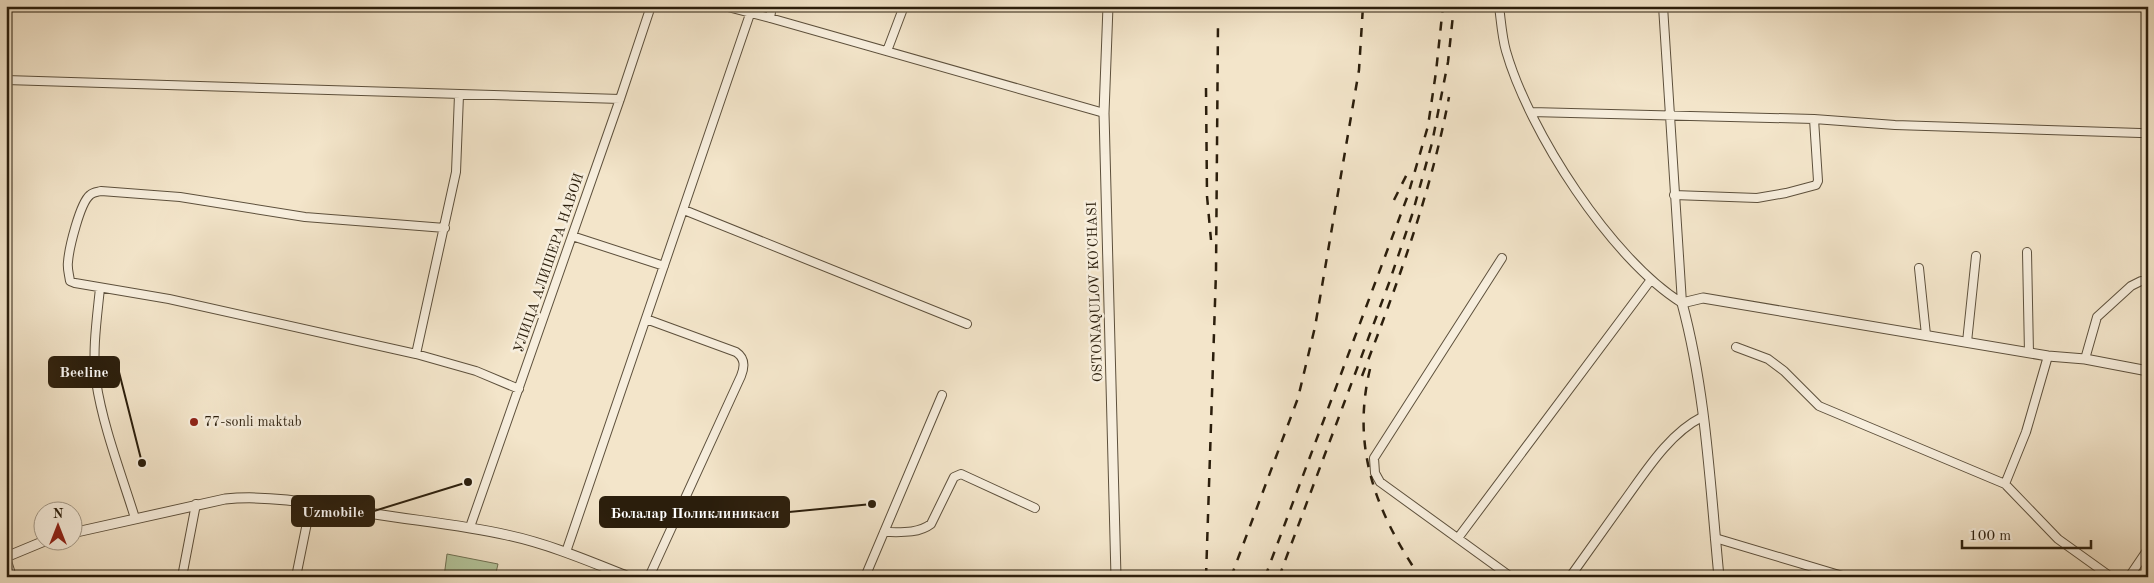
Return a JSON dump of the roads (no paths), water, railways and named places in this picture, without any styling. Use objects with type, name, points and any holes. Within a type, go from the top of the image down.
[{"type":"street","name":"УЛИЦА АЛИШЕРА НАВОИ","points":[[470,527],[651,6]]},
{"type":"street","points":[[724,6],[1104,114]]},
{"type":"street","points":[[770,18],[772,6]]},
{"type":"street","points":[[887,51],[904,6]]},
{"type":"street","name":"OSTONAQULOV KO'CHASI","points":[[1108,6],[1104,114],[1116,577]]},
{"type":"street","points":[[1499,6],[1505,50],[1531,112],[1565,177],[1610,235],[1650,281],[1682,303],[1703,298],[2029,353],[2085,359],[2148,371]]},
{"type":"street","points":[[1663,6],[1682,303],[1693,345],[1713,506],[1719,577]]},
{"type":"street","points":[[566,552],[750,14]]},
{"type":"street","points":[[6,80],[620,99]]},
{"type":"street","points":[[416,354],[456,172],[459,94]]},
{"type":"street","points":[[1531,112],[1670,114],[1814,119],[1895,125],[2140,133]]},
{"type":"street","points":[[1674,195],[1756,198],[1786,194],[1816,185],[1818,181],[1814,119]]},
{"type":"street","points":[[445,228],[305,217],[180,198],[101,191],[93,192],[83,207],[70,250],[68,271],[70,281],[75,284],[169,299],[416,354],[476,371],[519,389]]},
{"type":"street","points":[[684,210],[967,324]]},
{"type":"street","points":[[572,236],[664,266]]},
{"type":"street","points":[[2027,252],[2029,353]]},
{"type":"street","points":[[1967,342],[1976,256]]},
{"type":"street","points":[[1502,258],[1374,458],[1375,473],[1380,482],[1511,577]]},
{"type":"street","points":[[1919,268],[1926,335]]},
{"type":"street","points":[[1458,538],[1650,281]]},
{"type":"street","points":[[2085,359],[2097,318],[2131,286],[2141,281],[2148,281]]},
{"type":"street","points":[[100,288],[95,356],[96,380],[108,431],[135,518]]},
{"type":"street","points":[[646,319],[736,352],[742,356],[744,364],[741,376],[649,577]]},
{"type":"street","points":[[1736,347],[1768,360],[1784,371],[1819,406],[2005,484],[2058,539],[2111,577]]},
{"type":"street","points":[[2005,484],[2026,432],[2048,356]]},
{"type":"street","points":[[865,577],[942,395]]},
{"type":"street","points":[[1570,577],[1639,481],[1671,441],[1691,423],[1702,417]]},
{"type":"street","points":[[884,532],[909,532],[931,524],[954,477],[961,474],[1035,508]]},
{"type":"street","points":[[82,531],[196,504],[242,497],[311,503],[470,527],[508,535],[566,552],[629,577]]},
{"type":"street","points":[[296,577],[311,503]]},
{"type":"street","points":[[182,577],[196,504]]},
{"type":"street","points":[[1715,538],[1846,577]]},
{"type":"street","points":[[12,577],[6,557],[32,546]]},
{"type":"street","points":[[2129,577],[2148,549]]},
{"type":"railway","points":[[1231,577],[1298,398],[1315,327],[1359,70],[1363,6]]},
{"type":"railway","points":[[1265,577],[1408,195],[1428,126],[1443,6]]},
{"type":"railway","points":[[1279,577],[1389,283],[1412,215],[1432,143],[1448,62],[1454,6]]},
{"type":"railway","points":[[1206,577],[1216,272],[1218,23]]},
{"type":"railway","points":[[1206,88],[1207,196],[1211,240]]},
{"type":"railway","points":[[1362,376],[1388,308],[1423,203],[1442,133],[1449,97]]},
{"type":"railway","points":[[1394,200],[1410,168]]},
{"type":"railway","points":[[1370,369],[1365,398],[1364,426],[1371,478],[1391,528],[1404,553],[1420,577]]},
{"type":"place","name":"77-sonli maktab","points":[[194,422]]},
{"type":"place","name":"Beeline","points":[[142,463]]},
{"type":"place","name":"Uzmobile","points":[[468,482]]},
{"type":"place","name":"Болалар Поликлиникаси","points":[[872,504]]}]
